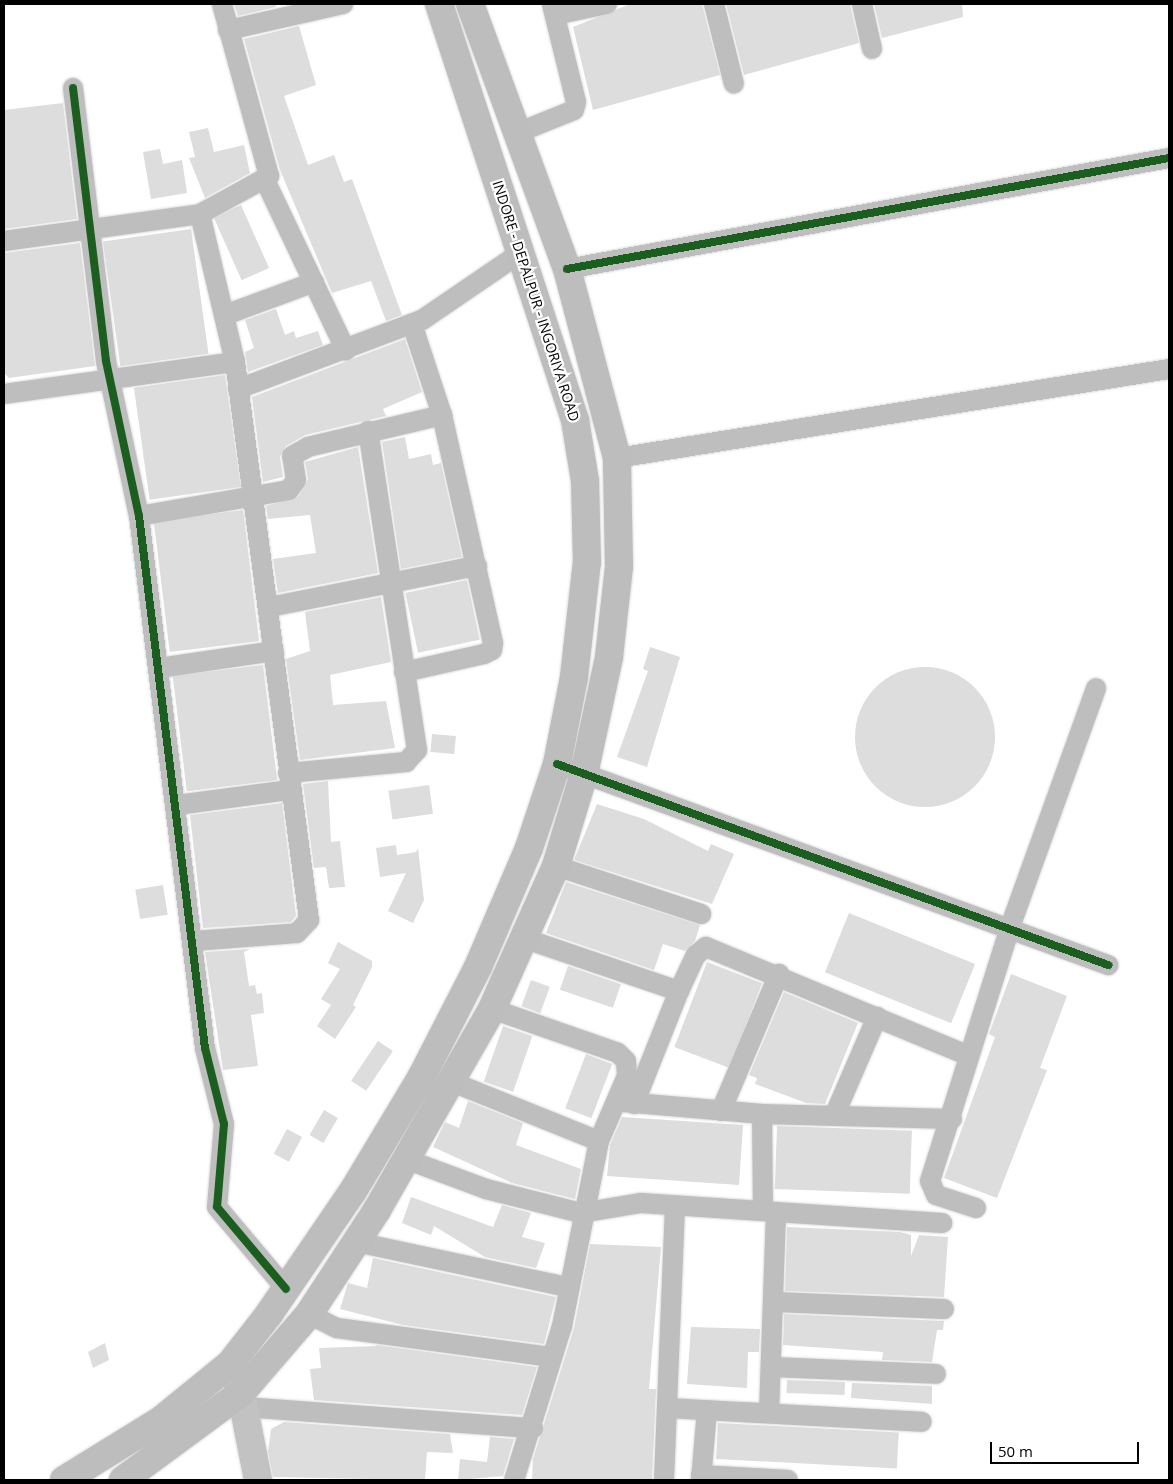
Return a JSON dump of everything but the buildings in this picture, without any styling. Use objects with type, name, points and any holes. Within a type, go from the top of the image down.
[{"type":"main road","name":"INDORE - DEPALPUR - INGORIYA ROAD","points":[[64,1480],[161,1420],[230,1364],[286,1289],[353,1191],[417,1085],[478,967],[529,848],[557,764],[574,677],[587,562],[585,481],[576,420],[523,251],[439,4]]},
{"type":"main road","points":[[123,1480],[243,1400],[309,1314],[408,1160],[492,1009],[556,866],[584,774],[609,657],[618,576],[617,458],[567,269],[470,4]]},
{"type":"street","points":[[4,241],[90,231],[200,214],[269,176],[268,163],[222,4]]},
{"type":"street","points":[[228,30],[343,4]]},
{"type":"street","points":[[516,133],[574,110],[573,86],[554,9],[607,4]]},
{"type":"street","points":[[714,4],[734,84]]},
{"type":"street","points":[[862,4],[872,49]]},
{"type":"street","points":[[73,88],[90,231],[111,377],[139,516],[194,940],[205,1048],[224,1124],[217,1207],[286,1289]]},
{"type":"street","points":[[567,269],[1169,158]]},
{"type":"street","points":[[264,178],[346,351]]},
{"type":"street","points":[[194,940],[297,933],[305,928],[308,910],[289,782],[269,607],[235,362],[200,214]]},
{"type":"street","points":[[238,389],[346,351],[412,324],[523,251]]},
{"type":"street","points":[[225,315],[314,282]]},
{"type":"street","points":[[404,672],[492,650],[477,566],[442,415],[412,324]]},
{"type":"street","points":[[4,394],[111,377],[235,362]]},
{"type":"street","points":[[617,458],[1169,369]]},
{"type":"street","points":[[139,516],[253,499],[295,485],[292,456],[300,452],[368,431],[442,415]]},
{"type":"street","points":[[177,805],[414,758],[417,750],[368,431]]},
{"type":"street","points":[[269,607],[477,566]]},
{"type":"street","points":[[159,668],[274,652]]},
{"type":"street","points":[[976,1208],[936,1195],[930,1187],[1009,930],[1096,688]]},
{"type":"street","points":[[557,764],[1108,965]]},
{"type":"street","points":[[556,866],[701,914]]},
{"type":"street","points":[[523,938],[679,991]]},
{"type":"street","points":[[514,1480],[533,1428],[552,1357],[581,1213],[599,1141],[624,1102],[696,955],[706,947],[779,974],[969,1056]]},
{"type":"street","points":[[722,1111],[779,974]]},
{"type":"street","points":[[492,1009],[618,1054],[626,1061],[627,1076],[624,1102]]},
{"type":"street","points":[[835,1114],[877,1017]]},
{"type":"street","points":[[452,1082],[599,1141]]},
{"type":"street","points":[[624,1102],[762,1114],[835,1114],[952,1119]]},
{"type":"street","points":[[762,1114],[775,1302],[769,1413]]},
{"type":"street","points":[[408,1160],[486,1189],[581,1213],[641,1203],[942,1223]]},
{"type":"street","points":[[664,1480],[675,1206]]},
{"type":"street","points":[[356,1242],[567,1287]]},
{"type":"street","points":[[775,1302],[944,1309]]},
{"type":"street","points":[[309,1314],[337,1328],[552,1357]]},
{"type":"street","points":[[230,1364],[243,1400],[258,1480]]},
{"type":"street","points":[[772,1367],[936,1374]]},
{"type":"street","points":[[243,1400],[533,1428]]},
{"type":"street","points":[[667,1408],[922,1422]]},
{"type":"street","points":[[707,1410],[701,1478],[788,1480]]},
{"type":"cycle path","points":[[73,88],[106,361],[139,516],[205,1048],[224,1124],[217,1207],[286,1289]]},
{"type":"cycle path","points":[[567,269],[1169,158]]},
{"type":"cycle path","points":[[557,764],[1108,965]]}]
